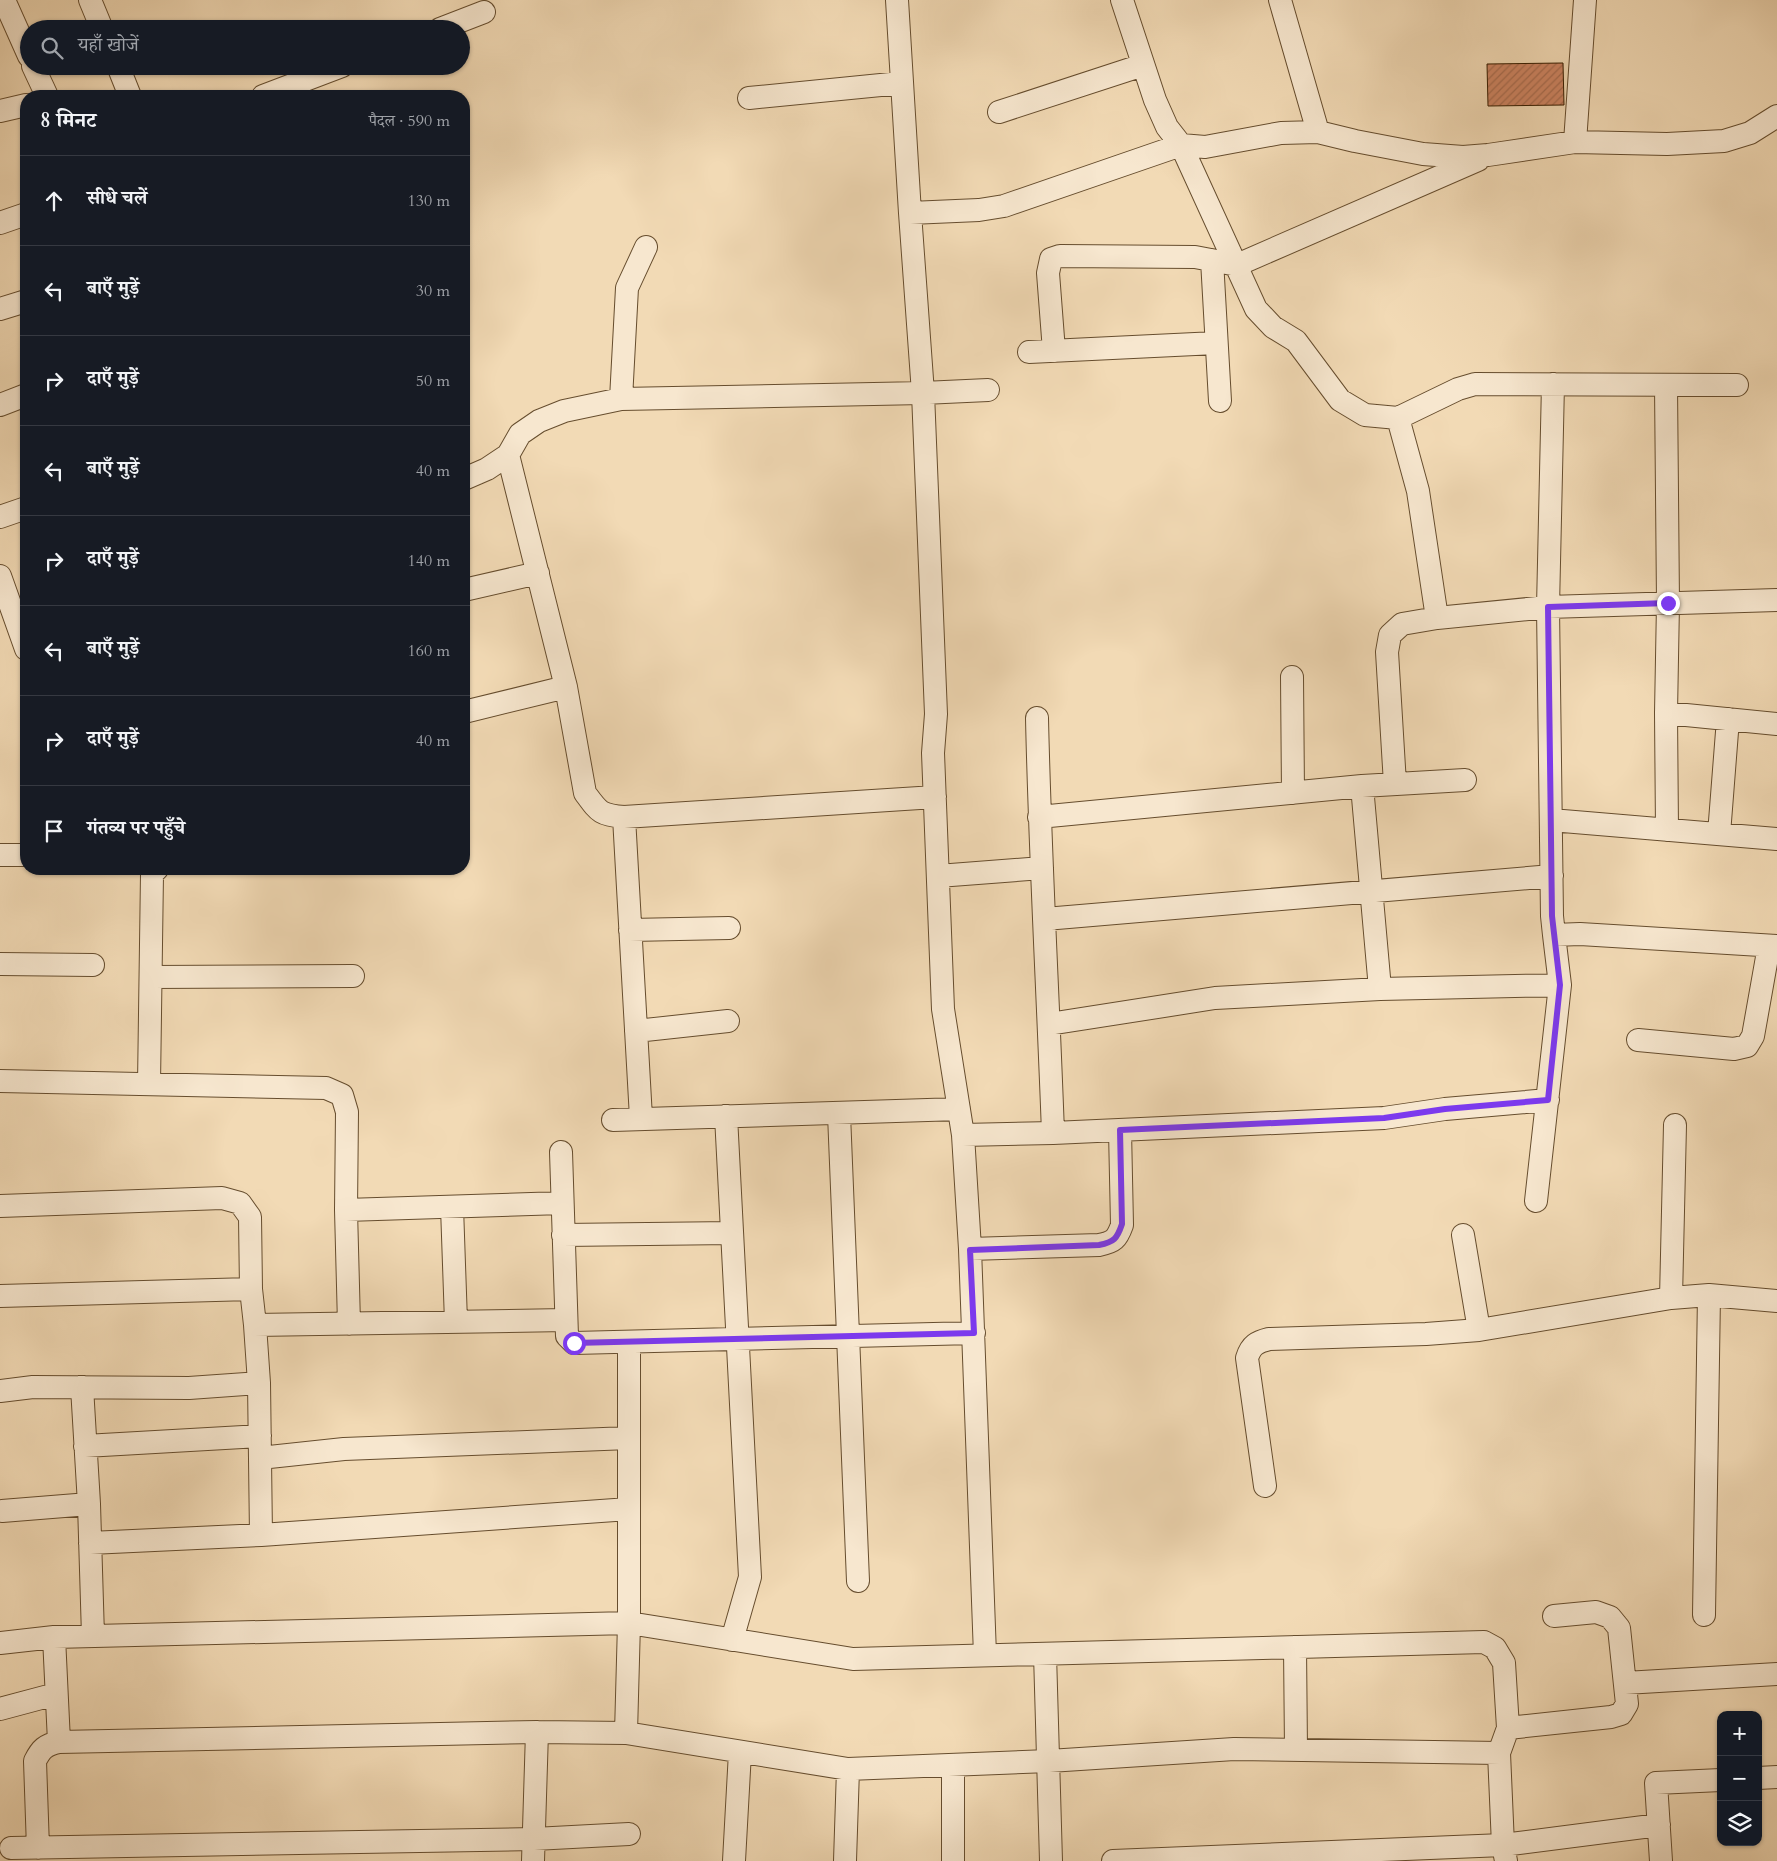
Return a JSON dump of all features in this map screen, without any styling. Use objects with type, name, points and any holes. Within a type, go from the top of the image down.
[{"type":"street","points":[[90,0],[98,20]]},
{"type":"street","points":[[897,0],[923,393],[936,714],[933,753],[943,1009],[963,1135],[974,1333],[985,1655]]},
{"type":"street","points":[[1122,0],[1143,65],[1167,127],[1181,145],[1256,309],[1274,327],[1296,341],[1340,400],[1365,415],[1398,418],[1475,384],[1737,385]]},
{"type":"street","points":[[1280,0],[1318,132]]},
{"type":"street","points":[[1575,142],[1585,0]]},
{"type":"street","points":[[5,12],[20,40]]},
{"type":"street","points":[[463,20],[484,12]]},
{"type":"street","points":[[999,112],[1143,65]]},
{"type":"street","points":[[38,75],[44,90]]},
{"type":"street","points":[[122,75],[128,90]]},
{"type":"street","points":[[279,90],[318,75]]},
{"type":"street","points":[[749,98],[902,83]]},
{"type":"street","points":[[0,111],[20,106]]},
{"type":"street","points":[[910,213],[979,210],[1004,206],[1181,145],[1205,147],[1281,133],[1318,132],[1423,154],[1463,157],[1575,142],[1668,144],[1718,141],[1750,133],[1777,116]]},
{"type":"street","points":[[1054,351],[1048,273],[1051,260],[1060,256],[1195,257],[1237,265],[1488,155]]},
{"type":"street","points":[[621,399],[627,288],[646,247]]},
{"type":"street","points":[[1212,260],[1220,401]]},
{"type":"street","points":[[0,309],[20,303]]},
{"type":"street","points":[[1030,352],[1216,343]]},
{"type":"street","points":[[1536,1201],[1560,985],[1554,935],[1550,820],[1548,607],[1553,384]]},
{"type":"street","points":[[1666,385],[1668,603],[1666,713],[1667,830]]},
{"type":"street","points":[[470,476],[487,469],[508,455],[520,434],[539,421],[564,411],[621,399],[988,390]]},
{"type":"street","points":[[0,404],[20,397]]},
{"type":"street","points":[[1398,418],[1418,491],[1438,618]]},
{"type":"street","points":[[508,455],[566,687],[585,793],[595,807],[606,816],[624,817],[935,797]]},
{"type":"street","points":[[0,517],[20,510]]},
{"type":"street","points":[[470,589],[538,573]]},
{"type":"street","points":[[0,576],[15,625]]},
{"type":"street","points":[[1395,784],[1387,652],[1390,635],[1402,624],[1438,618],[1548,607],[1777,600]]},
{"type":"street","points":[[1292,678],[1293,792]]},
{"type":"street","points":[[470,711],[566,687]]},
{"type":"street","points":[[1666,713],[1777,724]]},
{"type":"street","points":[[1037,718],[1039,817],[1053,1133]]},
{"type":"street","points":[[1719,834],[1728,719]]},
{"type":"street","points":[[1039,817],[1362,786],[1465,780]]},
{"type":"street","points":[[1362,786],[1380,989]]},
{"type":"street","points":[[624,817],[641,1118]]},
{"type":"street","points":[[1550,820],[1777,839]]},
{"type":"street","points":[[0,855],[20,855]]},
{"type":"street","points":[[938,876],[1042,868]]},
{"type":"street","points":[[149,1084],[152,875]]},
{"type":"street","points":[[1045,919],[1552,876]]},
{"type":"street","points":[[630,930],[730,928]]},
{"type":"street","points":[[1554,935],[1580,934],[1773,946],[1753,1036],[1747,1046],[1734,1049],[1638,1040]]},
{"type":"street","points":[[0,964],[93,965]]},
{"type":"street","points":[[151,976],[353,976]]},
{"type":"street","points":[[1049,1024],[1215,998],[1380,989],[1560,985]]},
{"type":"street","points":[[636,1031],[728,1021]]},
{"type":"street","points":[[0,1081],[326,1088],[342,1095],[348,1112],[346,1210],[349,1324]]},
{"type":"street","points":[[963,1135],[1053,1133],[1384,1118],[1445,1109],[1548,1100]]},
{"type":"street","points":[[613,1120],[959,1109]]},
{"type":"street","points":[[839,1114],[858,1581]]},
{"type":"street","points":[[726,1116],[750,1577],[732,1640]]},
{"type":"street","points":[[1671,1298],[1675,1125]]},
{"type":"street","points":[[970,1250],[1099,1245],[1110,1243],[1118,1237],[1122,1224],[1120,1130]]},
{"type":"street","points":[[561,1152],[567,1336],[574,1343],[848,1338],[974,1333]]},
{"type":"street","points":[[0,1206],[222,1198],[240,1203],[250,1217],[251,1289],[255,1325],[260,1436],[261,1535]]},
{"type":"street","points":[[346,1210],[562,1203]]},
{"type":"street","points":[[452,1207],[456,1322]]},
{"type":"street","points":[[564,1235],[732,1233]]},
{"type":"street","points":[[1463,1235],[1479,1330]]},
{"type":"street","points":[[0,1296],[251,1289]]},
{"type":"street","points":[[1704,1614],[1709,1295]]},
{"type":"street","points":[[1265,1486],[1247,1358],[1250,1348],[1258,1342],[1269,1339],[1426,1334],[1479,1330],[1671,1298],[1709,1295],[1777,1301]]},
{"type":"street","points":[[255,1325],[566,1320]]},
{"type":"street","points":[[626,1733],[629,1623],[629,1342]]},
{"type":"street","points":[[0,1391],[33,1387],[190,1388],[258,1383]]},
{"type":"street","points":[[82,1387],[89,1504],[93,1636]]},
{"type":"street","points":[[85,1446],[260,1436]]},
{"type":"street","points":[[260,1458],[344,1448],[629,1438]]},
{"type":"street","points":[[2,1511],[89,1504]]},
{"type":"street","points":[[90,1544],[261,1535],[629,1509]]},
{"type":"street","points":[[1508,1728],[1611,1717],[1621,1714],[1626,1704],[1619,1628],[1610,1617],[1596,1612],[1554,1616]]},
{"type":"street","points":[[0,1642],[54,1637],[629,1623],[853,1658],[1484,1642],[1496,1648],[1504,1663],[1508,1728],[1499,1753],[1504,1853]]},
{"type":"street","points":[[54,1637],[59,1742]]},
{"type":"street","points":[[1294,1647],[1296,1750]]},
{"type":"street","points":[[1045,1654],[1052,1861]]},
{"type":"street","points":[[1625,1683],[1777,1674]]},
{"type":"street","points":[[0,1708],[56,1694]]},
{"type":"street","points":[[534,1850],[537,1732]]},
{"type":"street","points":[[38,1848],[36,1762],[40,1752],[47,1744],[59,1742],[537,1732],[626,1733],[848,1769],[1049,1761],[1234,1749],[1499,1753]]},
{"type":"street","points":[[734,1861],[740,1752]]},
{"type":"street","points":[[952,1765],[953,1861]]},
{"type":"street","points":[[845,1861],[848,1769]]},
{"type":"street","points":[[1762,1778],[1777,1777]]},
{"type":"street","points":[[1662,1861],[1656,1783],[1717,1780]]},
{"type":"street","points":[[1113,1861],[1504,1853],[1659,1825]]},
{"type":"street","points":[[11,1848],[534,1850],[629,1834]]},
{"type":"building","points":[[1563,63],[1564,105],[1488,106],[1487,64]]},
{"type":"route","points":[[574,1343],[848,1338],[974,1333],[970,1250],[1099,1245],[1110,1243],[1118,1237],[1122,1224],[1120,1130],[1384,1118],[1445,1109],[1548,1100],[1560,985],[1552,916],[1548,607],[1668,603]]}]
